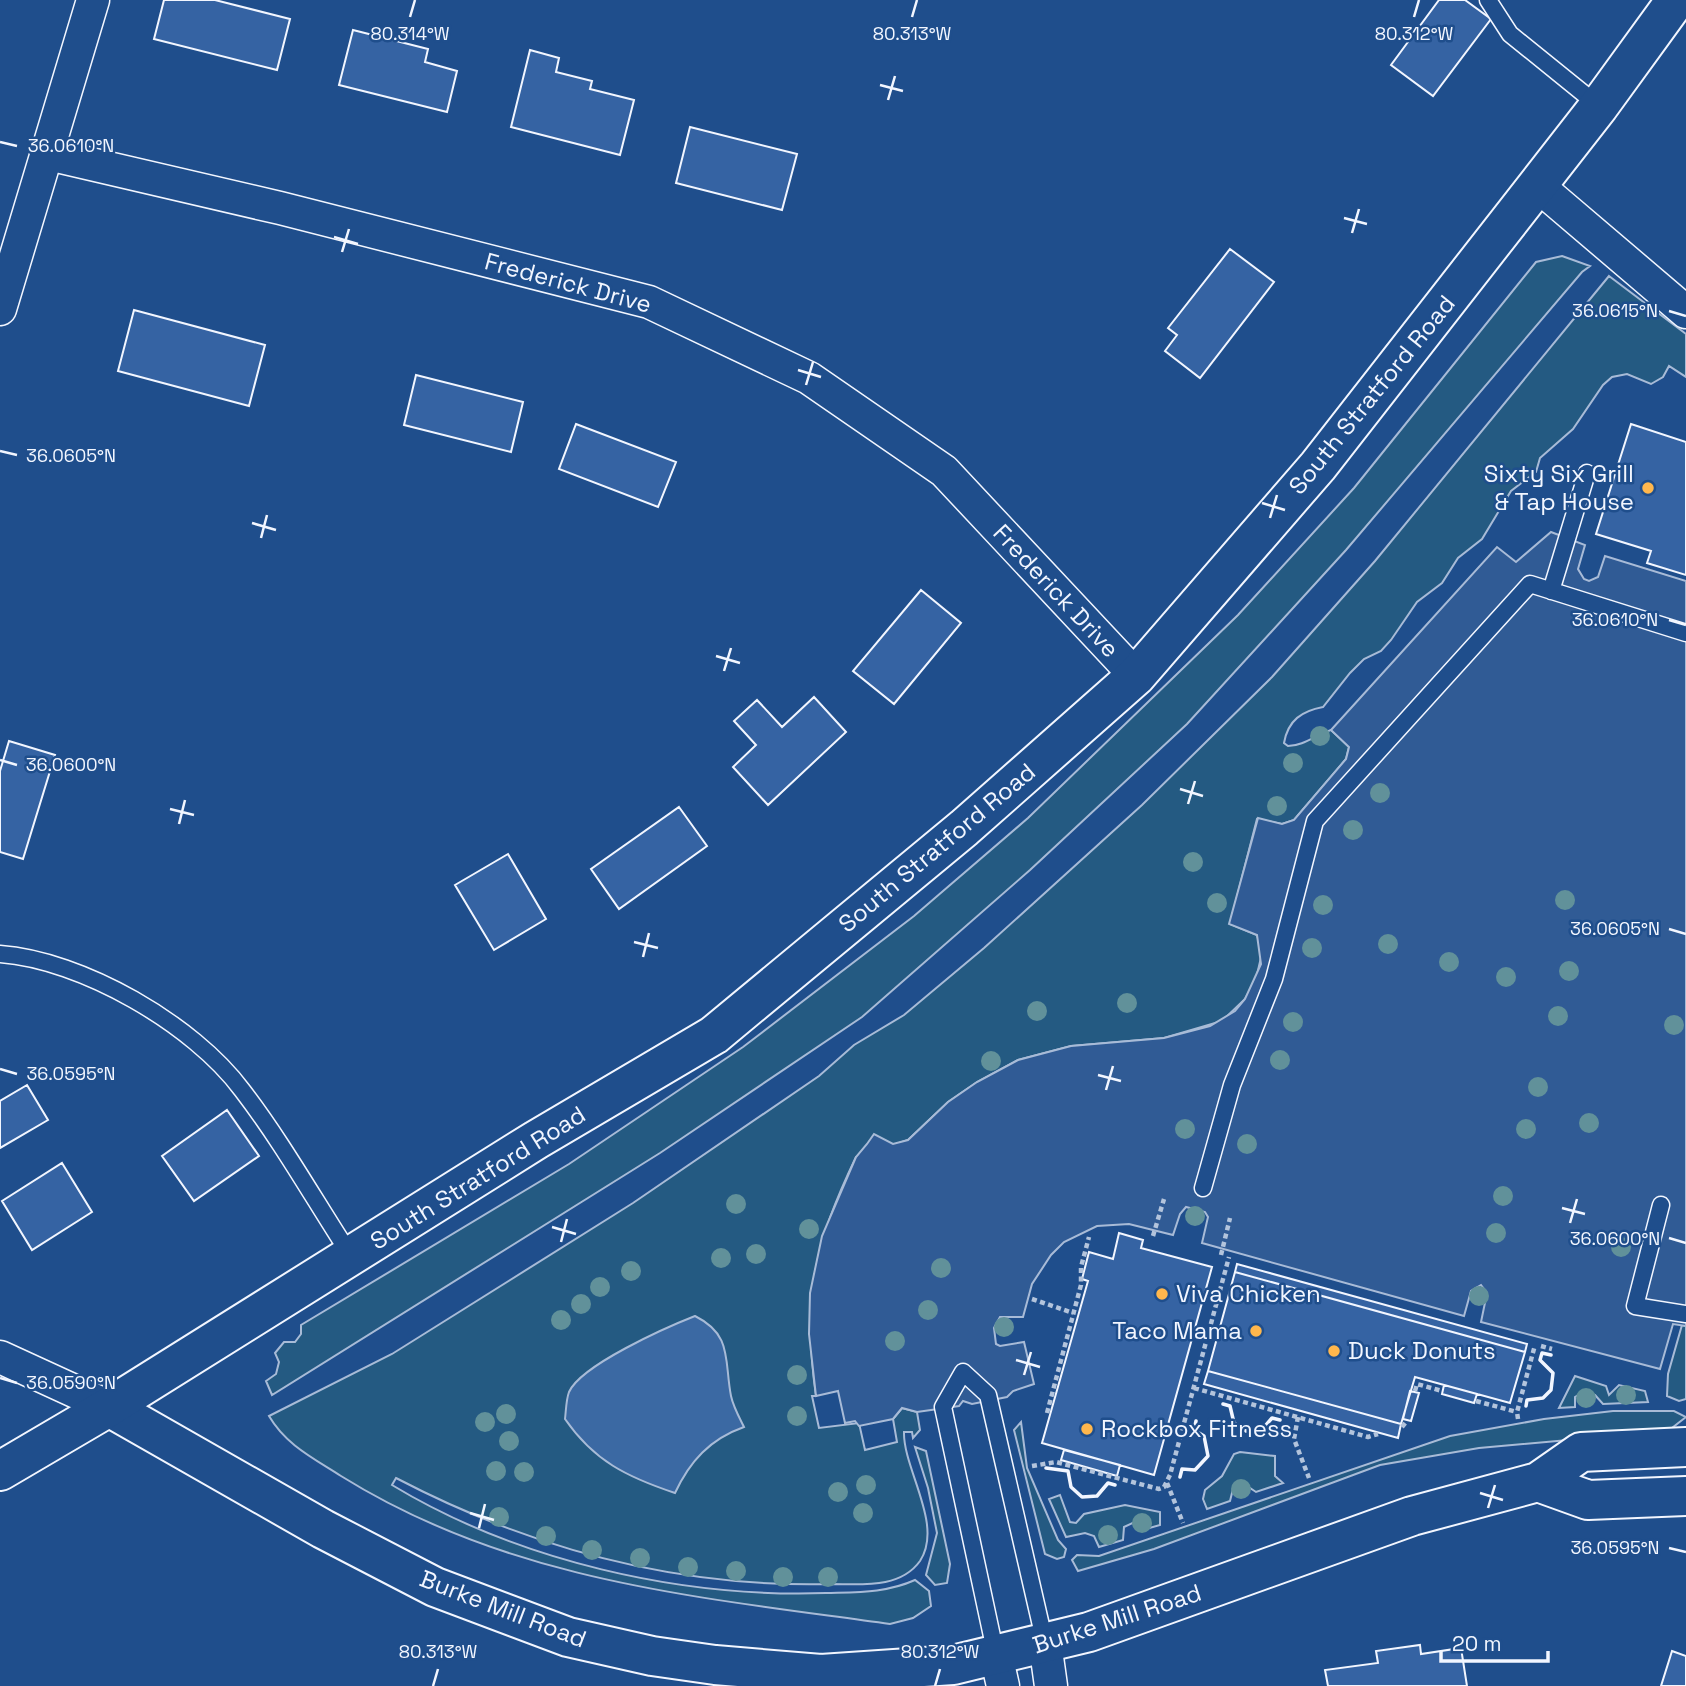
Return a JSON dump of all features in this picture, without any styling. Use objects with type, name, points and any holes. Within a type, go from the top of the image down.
[{"type":"main road","name":"South Stratford Road","points":[[0,1471],[109,1408],[351,1256],[714,1035],[964,828],[1136,676],[1318,466],[1599,106],[1676,0]]},
{"type":"main road","name":"Burke Mill Road","points":[[109,1408],[323,1529],[435,1587],[568,1637],[703,1664],[821,1674],[953,1665],[999,1670],[1045,1643],[1089,1632],[1412,1516],[1538,1482],[1581,1452],[1686,1447]]},
{"type":"main road","points":[[1538,1482],[1686,1471]]},
{"type":"main road","points":[[1538,1482],[1588,1500],[1686,1496]]},
{"type":"street","points":[[0,309],[93,0]]},
{"type":"street","name":"Frederick Drive","points":[[48,154],[267,205],[649,302],[674,313],[809,378],[944,471],[1136,676]]},
{"type":"street","points":[[1537,186],[1686,312]]},
{"type":"street","points":[[0,1357],[109,1408]]},
{"type":"street","points":[[1045,1643],[1051,1686]]},
{"type":"lane","points":[[1488,0],[1510,34],[1599,106]]},
{"type":"lane","points":[[1551,590],[1587,474]]},
{"type":"lane","points":[[1203,1188],[1232,1084],[1274,979],[1315,821],[1530,584],[1686,633]]},
{"type":"lane","points":[[0,954],[75,970],[130,997],[188,1036],[241,1088],[351,1256]]},
{"type":"lane","points":[[1661,1205],[1635,1306],[1686,1314]]},
{"type":"lane","points":[[999,1670],[943,1407],[963,1372],[988,1395],[1045,1643]]},
{"type":"path","points":[[1153,1236],[1164,1199]]},
{"type":"path","points":[[1221,1255],[1230,1218]]},
{"type":"path","points":[[1047,1413],[1089,1237]]},
{"type":"path","points":[[1032,1465],[1056,1462],[1159,1489],[1167,1483],[1229,1257]]},
{"type":"path","points":[[1032,1299],[1073,1313]]},
{"type":"path","points":[[1518,1419],[1517,1412],[1538,1346],[1552,1349]]},
{"type":"path","points":[[1415,1391],[1417,1384],[1441,1391]]},
{"type":"path","points":[[1194,1388],[1368,1437],[1378,1434]]},
{"type":"path","points":[[1476,1401],[1517,1412]]},
{"type":"path","points":[[1298,1417],[1294,1439],[1309,1478]]},
{"type":"path","points":[[1402,1427],[1407,1421]]},
{"type":"path","points":[[1167,1483],[1183,1523]]},
{"type":"shaded area","points":[[1562,256],[1590,266],[1582,272],[1346,550],[1187,724],[1030,870],[862,1017],[660,1153],[272,1395],[266,1381],[276,1374],[279,1362],[275,1353],[284,1342],[295,1342],[301,1334],[301,1325],[569,1164],[743,1047],[914,916],[1028,818],[1238,615],[1354,488],[1536,262]]},
{"type":"shaded area","points":[[1609,276],[1686,334],[1686,377],[1669,366],[1663,377],[1651,384],[1627,374],[1612,377],[1603,385],[1573,429],[1540,458],[1536,472],[1511,491],[1482,539],[1458,558],[1442,583],[1417,602],[1381,651],[1364,659],[1323,707],[1302,714],[1289,728],[1284,743],[1288,746],[1331,730],[1349,747],[1346,759],[1294,820],[1282,824],[1257,819],[1230,924],[1257,935],[1262,953],[1256,979],[1245,999],[1222,1021],[1164,1038],[1071,1046],[1018,1060],[977,1082],[948,1102],[908,1140],[856,1157],[830,1218],[815,1273],[810,1330],[816,1396],[812,1396],[819,1428],[859,1423],[865,1450],[897,1442],[893,1419],[902,1408],[917,1412],[920,1430],[913,1438],[912,1432],[904,1432],[905,1447],[921,1497],[927,1531],[926,1547],[920,1561],[912,1570],[891,1581],[855,1584],[774,1584],[662,1571],[553,1544],[447,1503],[396,1478],[392,1485],[441,1512],[492,1535],[546,1554],[602,1569],[714,1589],[771,1593],[872,1591],[915,1580],[929,1591],[931,1606],[913,1618],[890,1624],[747,1604],[607,1580],[472,1540],[406,1512],[320,1463],[283,1435],[269,1416],[392,1354],[633,1203],[819,1076],[854,1045],[904,1015],[984,948],[1142,805],[1272,677],[1375,561]]},
{"type":"shaded area","points":[[1551,532],[1585,545],[1578,569],[1584,579],[1589,581],[1598,577],[1605,556],[1686,581],[1686,1326],[1673,1324],[1660,1369],[1481,1322],[1487,1293],[1481,1285],[1471,1291],[1464,1316],[1202,1243],[1208,1217],[1205,1212],[1186,1207],[1180,1214],[1173,1235],[1129,1224],[1097,1226],[1064,1242],[1051,1255],[1032,1284],[1023,1317],[1000,1317],[994,1328],[996,1344],[1000,1346],[1024,1342],[1034,1384],[1013,1391],[1007,1397],[972,1404],[963,1401],[959,1406],[917,1412],[902,1408],[893,1419],[859,1426],[855,1421],[845,1423],[838,1391],[816,1396],[809,1334],[810,1293],[822,1236],[856,1157],[874,1134],[893,1144],[908,1140],[948,1102],[977,1082],[1018,1060],[1071,1046],[1164,1038],[1210,1026],[1235,1011],[1245,999],[1261,964],[1257,935],[1229,924],[1258,818],[1282,824],[1294,820],[1346,759],[1349,747],[1331,730],[1497,547],[1516,562]]},
{"type":"shaded area","points":[[695,1316],[716,1331],[721,1340],[727,1360],[732,1400],[744,1427],[721,1438],[702,1452],[675,1493],[627,1474],[600,1457],[565,1419],[566,1406],[569,1392],[590,1370],[626,1348]]},
{"type":"shaded area","points":[[1682,1325],[1686,1326],[1686,1399],[1679,1401],[1667,1396],[1668,1374]]},
{"type":"shaded area","points":[[1575,1376],[1606,1386],[1609,1395],[1619,1385],[1645,1391],[1648,1402],[1603,1404],[1595,1395],[1583,1392],[1575,1397],[1575,1407],[1559,1408]]},
{"type":"shaded area","points":[[1613,1411],[1674,1411],[1686,1417],[1668,1431],[1479,1448],[1380,1465],[1154,1549],[1078,1571],[1072,1560],[1077,1555],[1099,1556],[1450,1436],[1544,1419]]},
{"type":"shaded area","points":[[1021,1422],[1027,1468],[1058,1540],[1066,1549],[1064,1557],[1057,1559],[1045,1554],[1014,1430]]},
{"type":"shaded area","points":[[915,1447],[926,1451],[950,1564],[947,1583],[935,1585],[926,1575],[937,1533],[928,1488]]},
{"type":"shaded area","points":[[1240,1452],[1275,1456],[1275,1476],[1283,1483],[1256,1492],[1241,1482],[1234,1485],[1230,1501],[1207,1509],[1203,1499],[1205,1490],[1222,1476],[1234,1454]]},
{"type":"shaded area","points":[[1060,1495],[1070,1522],[1076,1523],[1084,1514],[1125,1505],[1160,1512],[1160,1525],[1146,1529],[1146,1521],[1141,1519],[1124,1527],[1123,1540],[1099,1547],[1094,1536],[1085,1533],[1066,1537],[1049,1499]]},
{"type":"building","points":[[164,0],[215,0],[290,19],[277,70],[154,39]]},
{"type":"building","points":[[1439,0],[1465,0],[1491,19],[1433,96],[1391,65]]},
{"type":"building","points":[[353,30],[428,49],[425,62],[457,71],[447,112],[339,85]]},
{"type":"building","points":[[530,50],[559,58],[556,72],[592,81],[590,89],[634,100],[620,155],[511,127]]},
{"type":"building","points":[[690,127],[797,154],[782,210],[676,183]]},
{"type":"building","points":[[1230,249],[1274,282],[1200,378],[1165,351],[1177,335],[1168,328]]},
{"type":"building","points":[[134,310],[265,345],[249,406],[118,371]]},
{"type":"building","points":[[416,375],[523,402],[511,452],[404,425]]},
{"type":"building","points":[[576,424],[676,462],[658,507],[559,469]]},
{"type":"building","name":"Sixty Six Grill & Tap House","points":[[1631,424],[1686,442],[1686,575],[1647,563],[1651,551],[1596,534]]},
{"type":"building","points":[[921,590],[961,623],[894,704],[853,671]]},
{"type":"building","points":[[814,697],[846,732],[768,805],[733,767],[756,745],[734,721],[757,700],[782,727]]},
{"type":"building","points":[[9,741],[55,755],[23,859],[0,852],[0,771]]},
{"type":"building","points":[[679,807],[707,846],[619,909],[591,869]]},
{"type":"building","points":[[508,854],[546,919],[494,950],[455,885]]},
{"type":"building","points":[[27,1085],[48,1120],[0,1148],[0,1101]]},
{"type":"building","points":[[227,1110],[259,1156],[194,1201],[162,1156]]},
{"type":"building","points":[[62,1163],[92,1212],[32,1250],[2,1201]]},
{"type":"building","points":[[1119,1233],[1143,1240],[1141,1248],[1212,1267],[1154,1475],[1042,1443],[1088,1281],[1082,1279],[1089,1252],[1113,1259]]},
{"type":"building","points":[[1237,1264],[1527,1344],[1525,1352],[1235,1272]]},
{"type":"building","points":[[1235,1272],[1525,1352],[1510,1403],[1415,1377],[1401,1424],[1208,1371]]},
{"type":"building","points":[[1208,1371],[1401,1424],[1398,1438],[1204,1384]]},
{"type":"building","points":[[1444,1385],[1477,1394],[1474,1403],[1442,1394]]},
{"type":"building","points":[[1410,1391],[1419,1393],[1411,1421],[1403,1419]]},
{"type":"building","points":[[1064,1450],[1120,1465],[1117,1476],[1061,1460]]},
{"type":"building","points":[[1420,1645],[1421,1654],[1461,1648],[1467,1686],[1328,1686],[1325,1670],[1378,1663],[1376,1651]]},
{"type":"building","points":[[1672,1651],[1686,1656],[1686,1686],[1661,1686]]},
{"type":"wall","points":[[1526,1406],[1527,1400],[1543,1398],[1551,1390],[1553,1373],[1540,1360],[1542,1353],[1551,1355]]},
{"type":"wall","points":[[1223,1404],[1230,1406],[1234,1423],[1246,1431],[1261,1431],[1272,1418],[1280,1420]]},
{"type":"wall","points":[[1180,1477],[1182,1469],[1195,1470],[1208,1456],[1204,1436],[1194,1430],[1196,1421]]},
{"type":"wall","points":[[1046,1468],[1068,1471],[1071,1487],[1082,1497],[1097,1496],[1108,1483],[1115,1485]]},
{"type":"place","name":"Sixty Six Grill & Tap House","points":[[1648,488]]},
{"type":"place","name":"Viva Chicken","points":[[1162,1294]]},
{"type":"place","name":"Taco Mama","points":[[1256,1331]]},
{"type":"place","name":"Duck Donuts","points":[[1334,1351]]},
{"type":"place","name":"Rockbox Fitness","points":[[1087,1429]]}]
